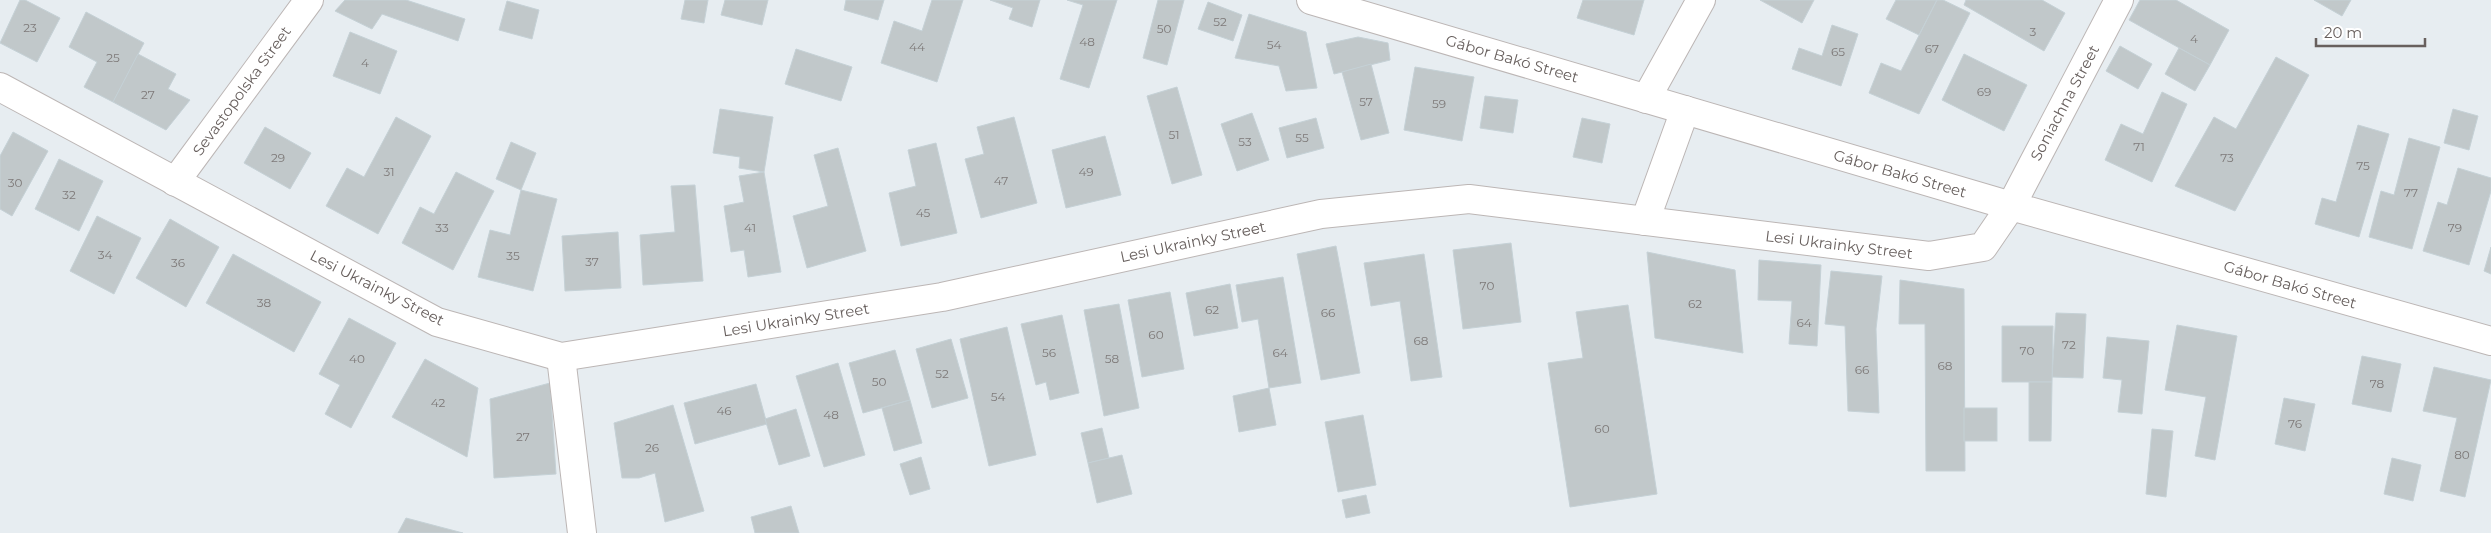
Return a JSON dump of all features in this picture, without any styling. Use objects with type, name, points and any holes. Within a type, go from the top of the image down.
[{"type":"street","name":"Sevastopolska Street","points":[[175,182],[309,0]]},
{"type":"street","name":"Gábor Bakó Street","points":[[1311,0],[2011,206],[2491,341]]},
{"type":"street","points":[[1646,99],[1701,0]]},
{"type":"street","name":"Soniachna Street","points":[[2011,206],[2119,0]]},
{"type":"street","name":"Lesi Ukrainky Street","points":[[0,87],[437,322],[561,357],[942,298],[1321,214],[1469,199],[1929,256],[1983,247],[2011,206]]},
{"type":"street","points":[[1645,221],[1684,110]]},
{"type":"street","points":[[561,357],[582,533]]},
{"type":"building","points":[[20,0],[25,0],[60,18],[37,62],[0,43]]},
{"type":"building","points":[[345,0],[406,0],[465,19],[458,41],[382,14],[372,29],[335,11]]},
{"type":"building","points":[[685,0],[708,0],[704,23],[681,19]]},
{"type":"building","points":[[725,0],[768,0],[762,25],[721,15]]},
{"type":"building","points":[[846,0],[884,0],[878,20],[844,10]]},
{"type":"building","points":[[932,0],[963,0],[937,82],[881,63],[894,21],[922,31]]},
{"type":"building","points":[[990,0],[1040,0],[1032,27],[1009,19],[1013,8]]},
{"type":"building","points":[[1067,0],[1117,0],[1089,88],[1060,79],[1083,5]]},
{"type":"building","points":[[1158,0],[1184,0],[1167,65],[1143,58]]},
{"type":"building","points":[[1583,0],[1644,0],[1634,35],[1577,18]]},
{"type":"building","points":[[1760,0],[1814,0],[1802,23]]},
{"type":"building","points":[[1896,0],[1937,0],[1919,35],[1886,19]]},
{"type":"building","points":[[1937,0],[1943,0],[1970,13],[1919,114],[1869,93],[1881,63],[1901,71]]},
{"type":"building","points":[[1966,0],[2042,0],[2065,13],[2044,51],[1964,5]]},
{"type":"building","points":[[2140,0],[2176,0],[2229,30],[2210,65],[2129,20]]},
{"type":"building","points":[[2314,0],[2351,0],[2342,16]]},
{"type":"building","points":[[507,1],[539,10],[532,39],[499,30]]},
{"type":"building","points":[[1208,2],[1242,15],[1233,41],[1198,29]]},
{"type":"building","points":[[86,12],[144,43],[113,102],[84,87],[97,62],[69,47]]},
{"type":"building","points":[[1249,14],[1306,32],[1317,88],[1286,91],[1279,66],[1235,58]]},
{"type":"building","points":[[1832,25],[1858,34],[1841,86],[1792,69],[1799,48],[1822,56]]},
{"type":"building","points":[[350,32],[397,51],[380,94],[333,76]]},
{"type":"building","points":[[1358,37],[1388,43],[1390,60],[1334,74],[1326,44]]},
{"type":"building","points":[[2120,46],[2152,64],[2138,89],[2106,71]]},
{"type":"building","points":[[2179,48],[2210,65],[2195,91],[2165,74]]},
{"type":"building","points":[[796,49],[852,67],[841,101],[785,84]]},
{"type":"building","points":[[138,54],[176,74],[168,89],[190,100],[166,130],[113,102]]},
{"type":"building","points":[[1964,54],[2027,85],[2004,131],[1942,100]]},
{"type":"building","points":[[2276,57],[2309,75],[2235,211],[2175,186],[2214,117],[2236,129]]},
{"type":"building","points":[[1371,64],[1389,133],[1361,140],[1342,72]]},
{"type":"building","points":[[1415,67],[1474,77],[1462,141],[1404,130]]},
{"type":"building","points":[[1177,87],[1202,175],[1172,184],[1147,96]]},
{"type":"building","points":[[2162,92],[2187,104],[2152,182],[2105,160],[2121,124],[2143,134]]},
{"type":"building","points":[[1485,96],[1518,100],[1513,133],[1480,128]]},
{"type":"building","points":[[720,109],[773,117],[764,172],[739,168],[740,157],[713,153]]},
{"type":"building","points":[[2453,109],[2478,116],[2469,150],[2444,143]]},
{"type":"building","points":[[1252,113],[1269,160],[1237,171],[1221,124]]},
{"type":"building","points":[[396,117],[431,136],[378,234],[326,206],[347,168],[364,177]]},
{"type":"building","points":[[1014,117],[1037,203],[981,218],[965,159],[984,154],[977,127]]},
{"type":"building","points":[[1316,118],[1324,148],[1287,158],[1279,128]]},
{"type":"building","points":[[1582,118],[1610,124],[1602,163],[1573,157]]},
{"type":"building","points":[[2358,125],[2389,134],[2359,237],[2315,224],[2322,198],[2336,202]]},
{"type":"building","points":[[265,127],[311,153],[290,189],[244,163]]},
{"type":"building","points":[[13,132],[48,151],[12,216],[0,209],[0,156]]},
{"type":"building","points":[[1105,136],[1121,195],[1066,208],[1052,150]]},
{"type":"building","points":[[2409,138],[2440,147],[2412,249],[2369,237],[2381,191],[2394,195]]},
{"type":"building","points":[[511,142],[536,153],[521,190],[496,179]]},
{"type":"building","points":[[936,143],[957,233],[901,246],[889,193],[916,186],[908,150]]},
{"type":"building","points":[[838,148],[866,251],[807,268],[793,216],[828,206],[814,155]]},
{"type":"building","points":[[59,159],[103,181],[79,231],[35,209]]},
{"type":"building","points":[[2458,168],[2491,178],[2491,191],[2469,265],[2423,251],[2438,202],[2447,205]]},
{"type":"building","points":[[456,172],[494,191],[453,270],[402,243],[420,207],[434,214]]},
{"type":"building","points":[[764,172],[781,272],[748,277],[744,250],[731,252],[724,206],[744,202],[739,176]]},
{"type":"building","points":[[695,185],[703,281],[643,285],[640,235],[675,232],[671,186]]},
{"type":"building","points":[[521,190],[557,199],[533,291],[478,277],[490,230],[510,235]]},
{"type":"building","points":[[97,216],[141,238],[114,294],[70,271]]},
{"type":"building","points":[[170,219],[219,247],[186,307],[136,278]]},
{"type":"building","points":[[618,232],[621,288],[565,291],[562,236]]},
{"type":"building","points":[[1511,243],[1521,322],[1463,329],[1453,250]]},
{"type":"building","points":[[1336,246],[1360,373],[1321,380],[1297,254]]},
{"type":"building","points":[[2491,247],[2491,274],[2484,271]]},
{"type":"building","points":[[1647,252],[1735,270],[1743,353],[1655,338]]},
{"type":"building","points":[[233,254],[321,302],[294,352],[206,303]]},
{"type":"building","points":[[1424,254],[1442,377],[1411,381],[1400,301],[1371,306],[1364,263]]},
{"type":"building","points":[[1759,260],[1821,265],[1817,346],[1789,344],[1792,301],[1758,300]]},
{"type":"building","points":[[1831,271],[1882,276],[1876,329],[1879,413],[1848,411],[1845,326],[1825,324]]},
{"type":"building","points":[[1283,277],[1301,383],[1269,388],[1258,319],[1242,322],[1236,285]]},
{"type":"building","points":[[1900,280],[1964,289],[1965,471],[1926,471],[1925,324],[1899,324]]},
{"type":"building","points":[[1230,284],[1238,328],[1194,336],[1186,293]]},
{"type":"building","points":[[1170,292],[1184,369],[1142,377],[1128,300]]},
{"type":"building","points":[[1119,304],[1139,408],[1104,416],[1084,310]]},
{"type":"building","points":[[1628,305],[1657,494],[1570,507],[1548,363],[1583,358],[1576,312]]},
{"type":"building","points":[[2056,313],[2086,314],[2083,378],[2052,377]]},
{"type":"building","points":[[1062,315],[1079,393],[1050,400],[1046,382],[1036,385],[1021,324]]},
{"type":"building","points":[[349,318],[396,343],[351,428],[325,414],[340,385],[319,374]]},
{"type":"building","points":[[2177,325],[2237,336],[2215,460],[2195,456],[2206,397],[2165,390]]},
{"type":"building","points":[[2002,326],[2053,326],[2052,382],[2002,382]]},
{"type":"building","points":[[1007,327],[1036,455],[989,466],[960,339]]},
{"type":"building","points":[[2107,337],[2149,341],[2142,414],[2118,412],[2122,380],[2103,378]]},
{"type":"building","points":[[951,339],[968,398],[932,408],[916,349]]},
{"type":"building","points":[[895,350],[910,400],[863,413],[849,363]]},
{"type":"building","points":[[2362,356],[2401,364],[2391,412],[2352,404]]},
{"type":"building","points":[[425,359],[478,388],[467,457],[392,417]]},
{"type":"building","points":[[838,363],[865,455],[824,467],[796,376]]},
{"type":"building","points":[[2434,367],[2491,380],[2465,497],[2440,491],[2457,418],[2423,411]]},
{"type":"building","points":[[2029,382],[2052,382],[2051,441],[2029,441]]},
{"type":"building","points":[[550,383],[556,474],[494,478],[490,399]]},
{"type":"building","points":[[756,384],[767,424],[695,444],[684,403]]},
{"type":"building","points":[[1269,388],[1276,425],[1239,432],[1233,396]]},
{"type":"building","points":[[2284,398],[2315,404],[2305,451],[2275,444]]},
{"type":"building","points":[[910,400],[922,443],[894,451],[882,408]]},
{"type":"building","points":[[673,405],[704,511],[665,522],[655,473],[639,478],[622,478],[614,423]]},
{"type":"building","points":[[1964,408],[1997,408],[1997,441],[1964,441]]},
{"type":"building","points":[[796,409],[810,456],[779,465],[765,419]]},
{"type":"building","points":[[1363,415],[1376,485],[1338,492],[1325,422]]},
{"type":"building","points":[[1102,428],[1109,458],[1088,463],[1081,433]]},
{"type":"building","points":[[2152,429],[2173,431],[2166,497],[2146,494]]},
{"type":"building","points":[[1122,455],[1132,494],[1097,503],[1088,463]]},
{"type":"building","points":[[921,457],[930,489],[910,495],[900,464]]},
{"type":"building","points":[[2392,458],[2421,465],[2413,501],[2384,494]]},
{"type":"building","points":[[1366,495],[1370,513],[1346,518],[1342,500]]},
{"type":"building","points":[[791,506],[799,533],[755,533],[751,517]]},
{"type":"building","points":[[406,518],[463,533],[398,533]]}]
